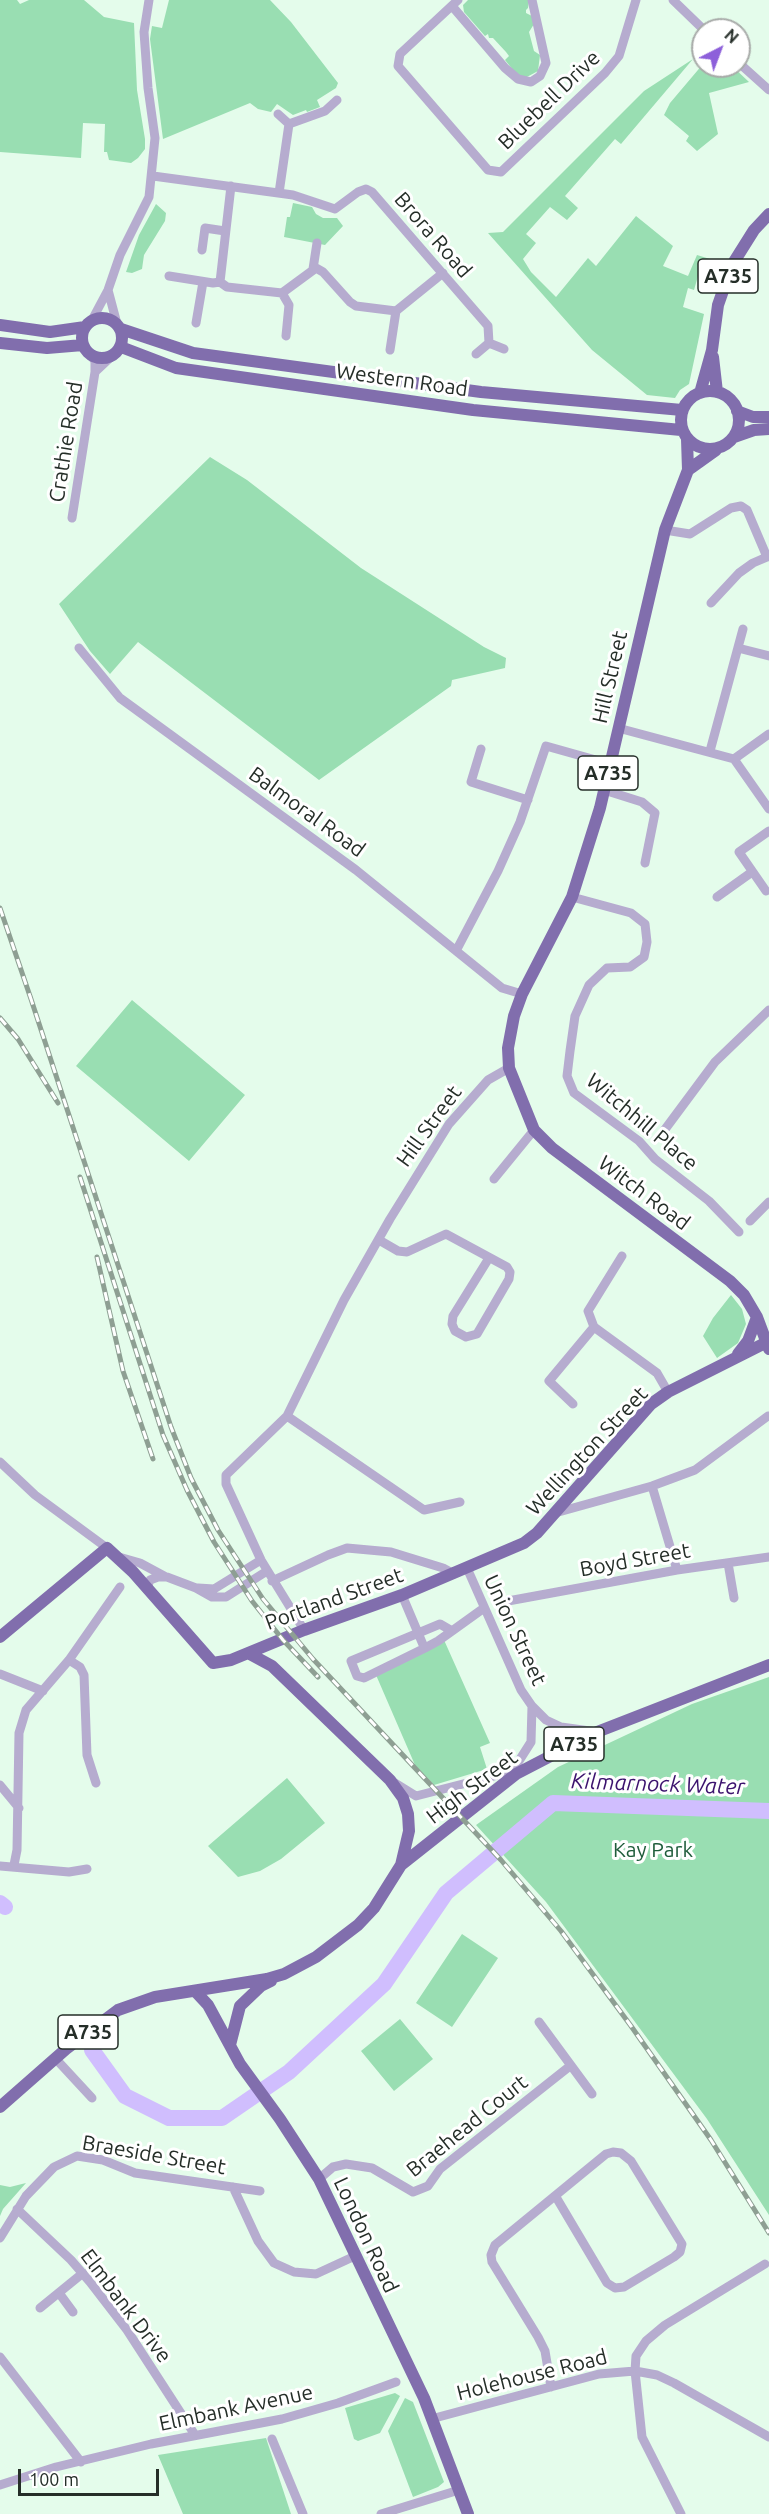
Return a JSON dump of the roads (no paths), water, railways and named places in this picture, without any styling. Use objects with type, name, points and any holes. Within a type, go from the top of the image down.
[{"type":"main road","name":"A735","points":[[700,393],[712,350],[718,304],[732,265],[754,230],[769,214]]},
{"type":"main road","name":"Western Road","points":[[0,325],[50,332],[105,318],[119,327],[193,353],[481,392],[682,410]]},
{"type":"main road","points":[[88,324],[82,333],[82,345],[91,356]]},
{"type":"main road","points":[[116,352],[123,341],[119,327]]},
{"type":"main road","points":[[0,343],[47,348],[82,345]]},
{"type":"main road","name":"A735","points":[[712,350],[717,392]]},
{"type":"main road","name":"Western Road","points":[[91,356],[98,358],[116,352],[176,368],[473,410],[684,435]]},
{"type":"main road","points":[[284,383],[285,366]]},
{"type":"main road","points":[[682,410],[687,401],[700,393],[717,392],[730,399],[737,411],[738,428],[734,437],[727,445],[688,470]]},
{"type":"main road","name":"A735","points":[[682,410],[680,420],[684,435]]},
{"type":"main road","points":[[737,411],[753,417],[769,417]]},
{"type":"main road","points":[[734,437],[754,430],[769,429]]},
{"type":"main road","points":[[684,435],[694,446],[716,450]]},
{"type":"main road","name":"Hill Street","points":[[509,1068],[508,1048],[514,1016],[522,994],[572,897],[604,790],[665,530],[688,470],[684,435]]},
{"type":"main road","name":"Witch Road","points":[[509,1068],[534,1130],[552,1148],[730,1281],[744,1295],[757,1317],[768,1344]]},
{"type":"main road","points":[[733,1359],[748,1341],[757,1317]]},
{"type":"main road","name":"Wellington Street","points":[[467,1568],[524,1543],[537,1533],[651,1404],[668,1392],[768,1344]]},
{"type":"main road","name":"A735","points":[[107,1548],[119,1557],[147,1588]]},
{"type":"main road","points":[[0,1637],[107,1548]]},
{"type":"main road","name":"Portland Street","points":[[147,1588],[213,1663],[231,1660],[467,1568]]},
{"type":"main road","name":"A735","points":[[0,2107],[56,2058],[118,2010],[156,1996],[267,1980],[316,1957],[358,1925],[374,1908],[401,1865],[409,1831],[408,1814],[403,1798],[390,1780],[272,1666],[248,1653]]},
{"type":"main road","name":"High Street","points":[[401,1865],[516,1774],[597,1732],[769,1665]]},
{"type":"main road","points":[[230,2045],[240,2006],[261,1986],[284,1974]]},
{"type":"main road","name":"London Road","points":[[195,1991],[208,2005],[240,2064],[280,2119],[319,2179],[424,2398],[468,2514]]},
{"type":"street","points":[[88,324],[108,290],[120,255],[149,197],[153,176],[155,138],[144,32],[149,0]]},
{"type":"street","name":"Bluebell Drive","points":[[532,0],[546,63],[540,76],[531,82],[518,79],[505,68],[455,3],[400,54],[398,66],[488,170],[501,172],[605,73],[619,56],[636,0]]},
{"type":"street","points":[[673,0],[692,18]]},
{"type":"street","points":[[751,74],[769,90]]},
{"type":"street","points":[[290,124],[325,111],[337,100]]},
{"type":"street","points":[[278,114],[290,124]]},
{"type":"street","points":[[279,193],[290,124]]},
{"type":"street","name":"Brora Road","points":[[153,176],[279,193],[312,200],[335,209],[358,192],[366,189],[372,192],[488,326],[489,343]]},
{"type":"street","points":[[220,282],[231,186]]},
{"type":"street","points":[[202,250],[205,228],[225,231]]},
{"type":"street","points":[[169,276],[282,293],[313,269],[317,243]]},
{"type":"street","points":[[313,269],[323,272],[356,306],[396,311]]},
{"type":"street","points":[[390,350],[396,311],[442,273]]},
{"type":"street","points":[[196,323],[203,282]]},
{"type":"street","points":[[108,290],[119,327]]},
{"type":"street","points":[[282,293],[289,305],[286,336]]},
{"type":"street","points":[[476,354],[489,343],[504,349]]},
{"type":"street","name":"Crathie Road","points":[[95,372],[116,352]]},
{"type":"street","name":"Crathie Road","points":[[72,518],[95,372],[91,356]]},
{"type":"street","points":[[665,530],[690,534],[730,508],[741,506],[747,510],[768,556],[739,573],[711,603]]},
{"type":"street","points":[[710,751],[742,629]]},
{"type":"street","name":"Balmoral Road","points":[[79,648],[120,698],[346,863],[502,988],[522,994]]},
{"type":"street","points":[[738,648],[769,656]]},
{"type":"street","points":[[618,728],[734,759],[769,809]]},
{"type":"street","points":[[734,759],[769,734]]},
{"type":"street","points":[[456,951],[498,871],[528,800],[546,746],[610,764]]},
{"type":"street","points":[[481,748],[471,782],[528,800]]},
{"type":"street","points":[[604,790],[642,802],[655,813],[645,863]]},
{"type":"street","points":[[766,891],[739,852],[769,831]]},
{"type":"street","points":[[717,897],[752,872]]},
{"type":"street","name":"Witchhill Place","points":[[572,897],[631,913],[645,924],[647,942],[644,957],[630,967],[607,968],[589,985],[576,1016],[570,1052],[567,1076],[574,1093],[639,1141],[655,1159],[709,1201],[739,1232]]},
{"type":"street","points":[[663,1132],[715,1062],[769,1010]]},
{"type":"street","name":"Hill Street","points":[[304,1630],[261,1560],[226,1484],[226,1475],[287,1416],[344,1300],[449,1124],[488,1080],[509,1068]]},
{"type":"street","points":[[494,1179],[534,1130]]},
{"type":"street","points":[[750,1221],[769,1202]]},
{"type":"street","points":[[379,1240],[398,1251],[407,1252],[447,1234],[507,1267],[510,1272],[509,1279],[477,1334],[466,1337],[455,1330],[452,1324],[453,1316],[489,1258]]},
{"type":"street","points":[[622,1256],[588,1311],[594,1327],[657,1373],[668,1392]]},
{"type":"street","points":[[573,1404],[549,1381],[594,1327]]},
{"type":"street","points":[[287,1416],[424,1509],[460,1502]]},
{"type":"street","points":[[555,1513],[652,1486],[695,1470],[768,1416]]},
{"type":"street","points":[[0,1462],[5,1475],[107,1548]]},
{"type":"street","points":[[652,1486],[677,1570]]},
{"type":"street","points":[[272,1581],[347,1548],[391,1552],[444,1568],[454,1574]]},
{"type":"street","points":[[119,1557],[140,1563],[212,1597],[226,1597],[267,1571]]},
{"type":"street","name":"Boyd Street","points":[[508,1601],[677,1570],[769,1557]]},
{"type":"street","points":[[196,1588],[214,1589],[261,1560]]},
{"type":"street","points":[[728,1563],[734,1598]]},
{"type":"street","name":"Union Street","points":[[467,1568],[521,1690],[532,1706],[546,1720],[561,1727],[597,1732]]},
{"type":"street","points":[[147,1588],[150,1580],[166,1577]]},
{"type":"street","points":[[14,1865],[19,1808],[16,1786],[19,1733],[26,1710],[69,1660],[120,1587]]},
{"type":"street","points":[[402,1595],[424,1647]]},
{"type":"street","points":[[452,1631],[440,1624],[351,1661],[360,1679],[452,1631],[484,1608]]},
{"type":"street","points":[[69,1660],[80,1667],[84,1675],[87,1755],[96,1783]]},
{"type":"street","points":[[0,1674],[43,1691]]},
{"type":"street","points":[[390,1780],[416,1796],[498,1775],[517,1764],[531,1742],[532,1706]]},
{"type":"street","points":[[0,1785],[19,1808]]},
{"type":"street","points":[[0,1866],[14,1865],[69,1872],[87,1869]]},
{"type":"street","points":[[539,2022],[592,2094]]},
{"type":"street","points":[[56,2058],[92,2098]]},
{"type":"street","name":"Braehead Court","points":[[319,2179],[333,2167],[346,2164],[372,2168],[412,2193],[428,2186],[440,2169],[570,2066]]},
{"type":"street","points":[[551,2387],[547,2358],[538,2337],[492,2262],[490,2255],[495,2245],[606,2154],[621,2153],[631,2161],[650,2190],[681,2240],[681,2248],[674,2257],[624,2287],[610,2286],[556,2197]]},
{"type":"street","name":"Braeside Street","points":[[0,2238],[17,2209],[54,2167],[77,2156],[104,2160],[135,2173],[260,2191]]},
{"type":"street","name":"Braeside Street","points":[[233,2187],[258,2241],[273,2263],[294,2272],[316,2274],[355,2256]]},
{"type":"street","name":"Elmbank Drive","points":[[17,2209],[83,2273],[127,2330],[195,2435]]},
{"type":"street","points":[[681,2514],[642,2438],[635,2371],[636,2356],[646,2341],[665,2325],[765,2264]]},
{"type":"street","points":[[40,2308],[83,2273]]},
{"type":"street","points":[[59,2293],[73,2312]]},
{"type":"street","points":[[0,2357],[81,2462]]},
{"type":"street","name":"Holehouse Road","points":[[431,2419],[599,2374],[635,2371],[657,2375],[674,2383],[769,2437]]},
{"type":"street","name":"Elmbank Avenue","points":[[0,2485],[81,2462],[195,2435],[282,2420],[396,2382]]},
{"type":"street","points":[[272,2439],[303,2514]]},
{"type":"street","points":[[381,2514],[459,2490]]},
{"type":"waterway","name":"Kilmarnock Water","points":[[92,2050],[125,2096],[169,2118],[222,2118],[289,2072],[384,1984],[446,1893],[553,1803],[769,1811]]},
{"type":"waterway","name":"Kilmarnock Water","points":[[0,1903],[5,1907]]},
{"type":"railway","points":[[0,908],[32,1002]]},
{"type":"railway","points":[[30,996],[171,1427],[191,1478],[218,1530],[263,1599],[313,1659],[501,1860],[561,1931],[711,2140],[769,2233]]},
{"type":"railway","points":[[0,1018],[18,1039],[58,1103]]},
{"type":"railway","points":[[80,1177],[163,1435],[187,1490],[214,1542],[252,1601],[283,1640],[318,1677]]},
{"type":"railway","points":[[97,1257],[123,1371],[153,1459]]},
{"type":"park label","name":"Kay Park","points":[[653,1850]]}]
